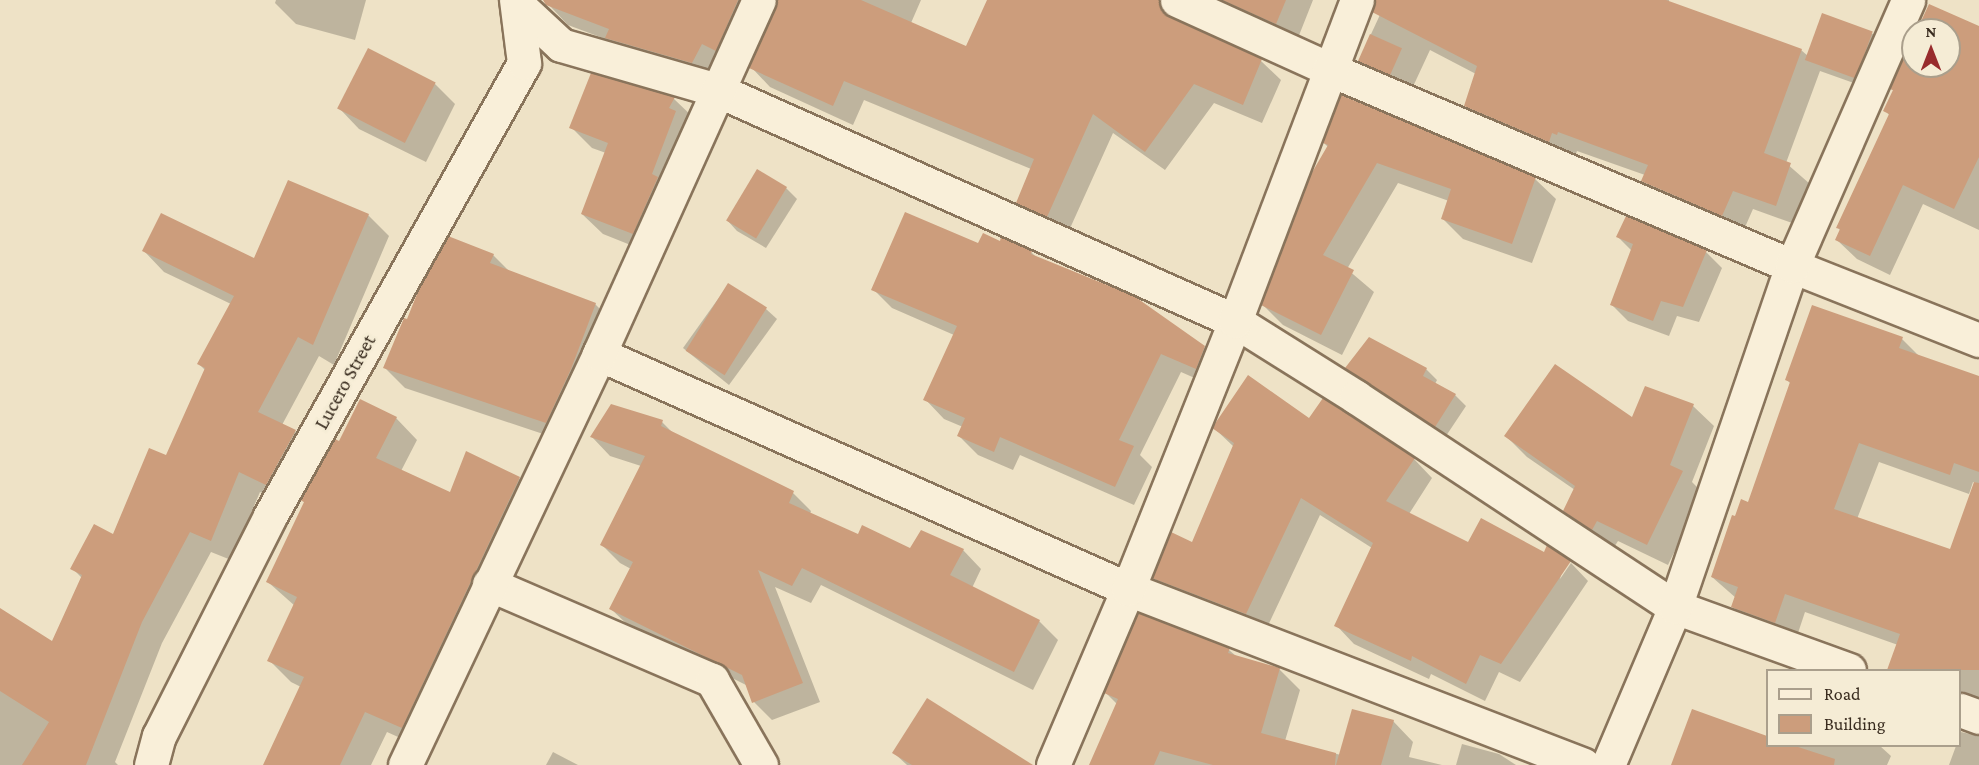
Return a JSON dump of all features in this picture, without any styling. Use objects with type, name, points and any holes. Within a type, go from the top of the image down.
[{"type":"street","points":[[405,765],[598,354],[759,0]]},
{"type":"street","points":[[1177,0],[1329,69],[1792,266],[1979,340]]},
{"type":"street","points":[[1053,765],[1128,589],[1235,321],[1357,0]]},
{"type":"street","points":[[1608,765],[1675,608],[1792,266],[1908,0]]},
{"type":"street","points":[[517,2],[561,45],[717,90],[1235,321],[1356,397],[1675,608],[1847,669]]},
{"type":"street","name":"Lucero Street","points":[[151,765],[159,736],[270,516],[524,63],[517,2]]},
{"type":"street","points":[[598,354],[1128,589],[1583,765]]},
{"type":"street","points":[[489,584],[712,680],[761,765]]},
{"type":"street","points":[[1961,711],[1979,717]]},
{"type":"building","points":[[543,0],[738,0],[716,51],[702,44],[692,63],[605,38],[609,29],[546,5]]},
{"type":"building","points":[[777,0],[861,0],[966,46],[987,0],[1159,0],[1161,10],[1169,17],[1262,59],[1243,105],[1194,84],[1145,152],[1093,114],[1047,217],[1016,203],[1034,159],[844,81],[833,106],[749,68]]},
{"type":"building","points":[[1222,0],[1286,0],[1276,24]]},
{"type":"building","points":[[1375,0],[1666,0],[1802,49],[1764,153],[1791,163],[1776,206],[1733,191],[1722,216],[1641,181],[1648,165],[1558,132],[1557,135],[1552,133],[1549,142],[1464,106],[1477,66],[1372,12]]},
{"type":"building","points":[[1929,4],[1961,18],[1923,18]]},
{"type":"building","points":[[1822,13],[1873,31],[1856,78],[1805,60]]},
{"type":"building","points":[[1961,18],[1979,26],[1979,157],[1954,209],[1903,185],[1870,256],[1835,240],[1840,229],[1836,228],[1889,114],[1883,111],[1893,90],[1890,89],[1901,65],[1901,78],[1961,78]]},
{"type":"building","points":[[1370,34],[1402,48],[1390,76],[1358,61]]},
{"type":"building","points":[[368,48],[436,83],[405,143],[337,109]]},
{"type":"building","points":[[591,73],[675,97],[669,108],[676,111],[652,174],[658,177],[633,234],[581,214],[608,143],[569,128]]},
{"type":"building","points":[[1341,95],[1536,177],[1512,244],[1441,219],[1451,189],[1377,163],[1323,255],[1354,270],[1321,335],[1261,305],[1310,176],[1328,145],[1323,143]]},
{"type":"building","points":[[757,169],[787,187],[756,238],[726,220]]},
{"type":"building","points":[[288,180],[369,214],[313,345],[298,337],[258,412],[296,430],[266,485],[239,472],[211,541],[190,532],[142,622],[86,765],[22,765],[49,722],[0,691],[0,608],[52,641],[82,575],[70,569],[94,524],[113,534],[149,448],[166,455],[205,368],[197,364],[234,296],[142,251],[161,213],[254,258]]},
{"type":"building","points":[[905,212],[978,243],[983,233],[1000,241],[1001,237],[1032,251],[1031,254],[1134,296],[1205,346],[1196,369],[1161,354],[1119,440],[1134,446],[1115,487],[1000,437],[994,452],[957,436],[965,418],[923,400],[957,326],[871,290]]},
{"type":"building","points":[[1626,216],[1707,250],[1683,307],[1661,301],[1653,321],[1610,305],[1633,244],[1616,237]]},
{"type":"building","points":[[448,236],[494,254],[490,263],[596,303],[571,369],[546,423],[383,368],[404,318],[407,319],[419,289]]},
{"type":"building","points":[[728,283],[767,307],[725,375],[686,351]]},
{"type":"building","points":[[1812,305],[1903,337],[1899,348],[1979,376],[1979,472],[1954,463],[1950,475],[1859,443],[1834,509],[1950,549],[1974,482],[1979,483],[1979,670],[1887,669],[1900,634],[1785,594],[1775,623],[1731,607],[1738,587],[1711,577],[1732,515],[1735,516],[1741,499],[1748,502],[1790,382],[1785,380]]},
{"type":"building","points":[[1369,337],[1427,368],[1423,376],[1456,394],[1435,427],[1345,368]]},
{"type":"building","points":[[1555,364],[1632,417],[1645,386],[1694,404],[1670,465],[1683,471],[1647,545],[1597,521],[1592,530],[1563,511],[1575,486],[1504,436]]},
{"type":"building","points":[[1248,375],[1309,418],[1323,398],[1415,458],[1386,501],[1468,542],[1481,518],[1544,552],[1547,545],[1571,561],[1501,664],[1480,655],[1466,684],[1412,656],[1411,661],[1334,626],[1373,543],[1301,498],[1246,614],[1152,578],[1171,532],[1192,542],[1234,443],[1212,428]]},
{"type":"building","points":[[360,399],[397,417],[376,458],[450,492],[466,451],[520,477],[402,728],[365,712],[340,765],[263,765],[304,677],[267,661],[297,597],[266,582],[304,502],[300,500],[335,439],[339,441]]},
{"type":"building","points":[[611,404],[663,420],[661,426],[794,491],[789,503],[858,534],[862,525],[910,548],[921,530],[964,549],[950,575],[1040,620],[1014,672],[802,568],[792,586],[758,570],[803,683],[752,703],[742,675],[609,609],[633,562],[600,545],[645,456],[590,437]]},
{"type":"building","points":[[1138,613],[1230,648],[1228,653],[1280,668],[1261,733],[1336,753],[1335,765],[1213,765],[1160,751],[1154,765],[1089,765],[1118,699],[1104,693]]},
{"type":"building","points":[[927,698],[1033,765],[912,765],[892,753]]},
{"type":"building","points":[[1352,709],[1394,720],[1381,765],[1336,765]]},
{"type":"building","points":[[1692,709],[1766,736],[1766,747],[1798,747],[1835,759],[1834,765],[1671,765]]}]
